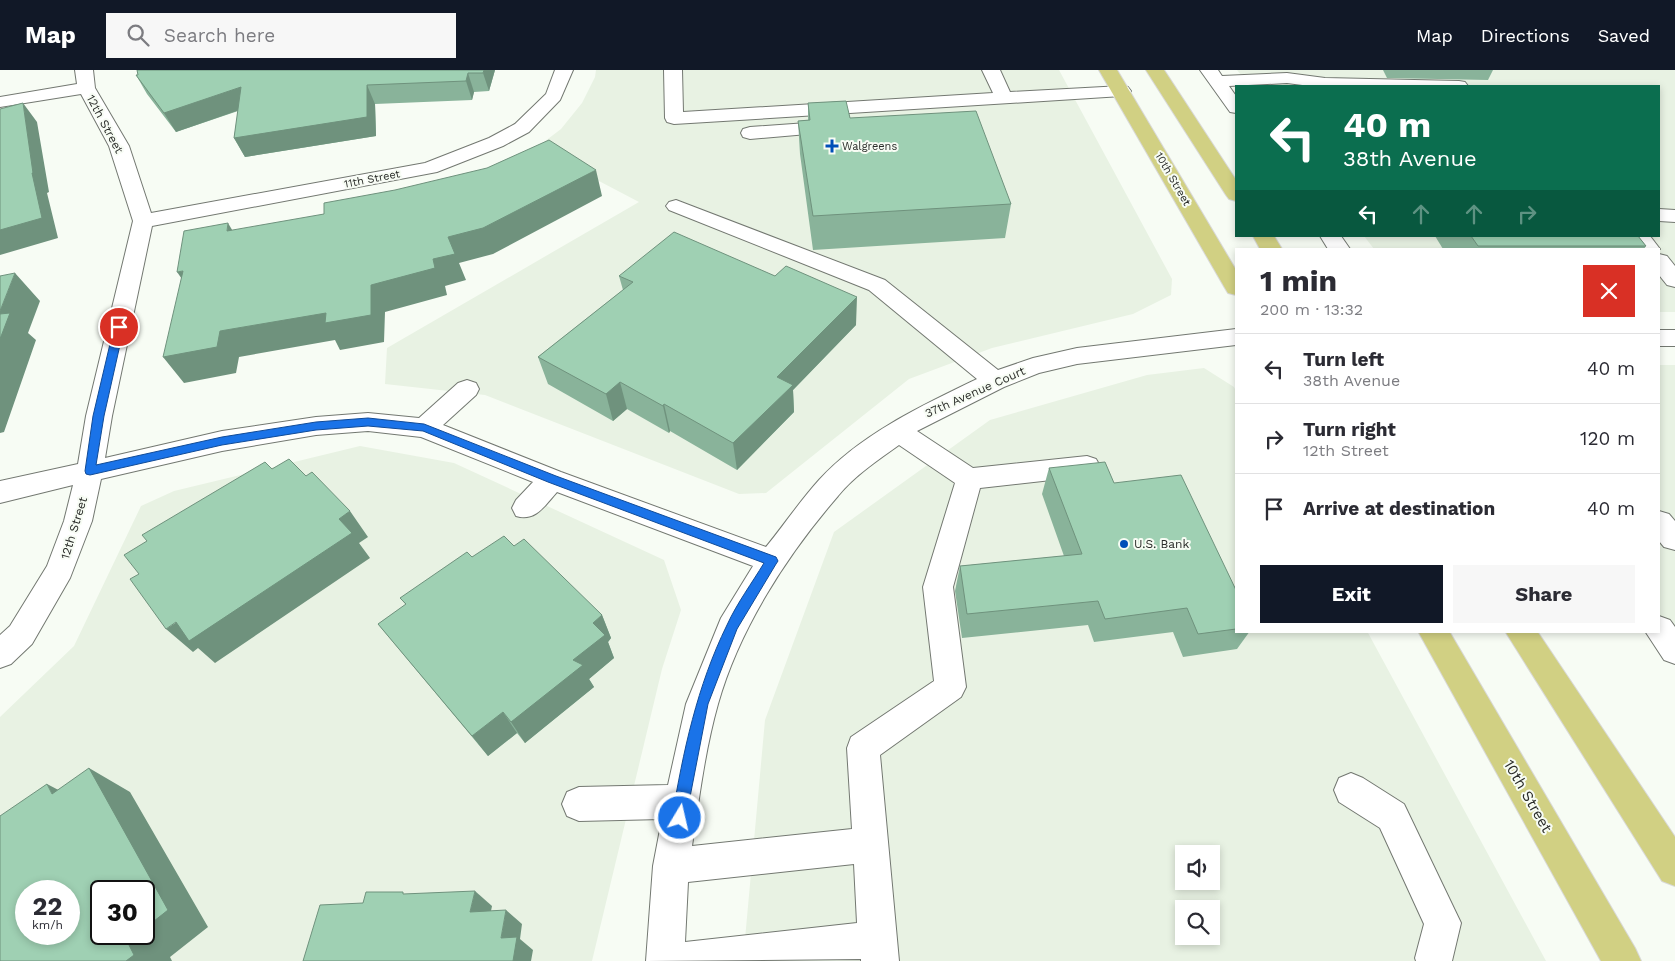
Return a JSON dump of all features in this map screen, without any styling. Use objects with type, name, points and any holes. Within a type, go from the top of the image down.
[{"type":"main road","name":"10th Street","points":[[1108,70],[1235,286]]},
{"type":"main road","points":[[1155,70],[1235,193]]},
{"type":"main road","points":[[1264,237],[1270,248]]},
{"type":"main road","name":"10th Street","points":[[1434,633],[1622,961]]},
{"type":"main road","points":[[1521,633],[1675,868]]},
{"type":"street","name":"11th Street","points":[[143,221],[430,168],[496,142],[522,128],[554,96],[564,70]]},
{"type":"street","points":[[673,70],[674,118],[1122,91]]},
{"type":"street","points":[[991,70],[1004,98]]},
{"type":"street","points":[[1213,76],[1436,85]]},
{"type":"street","points":[[1213,76],[1235,107]]},
{"type":"street","name":"12th Street","points":[[0,654],[21,635],[60,570],[78,522],[90,471],[98,416],[143,221],[119,146],[85,79]]},
{"type":"street","points":[[0,102],[85,79]]},
{"type":"street","points":[[750,133],[856,126]]},
{"type":"street","points":[[676,206],[877,285],[995,381]]},
{"type":"street","points":[[1660,215],[1675,216]]},
{"type":"street","points":[[1331,237],[1338,248]]},
{"type":"street","points":[[1639,237],[1648,248]]},
{"type":"street","points":[[1660,262],[1675,280]]},
{"type":"street","name":"37th Avenue Court","points":[[664,961],[671,866],[702,704],[732,626],[772,561],[829,487],[864,456],[912,422],[953,400],[1033,366],[1077,356],[1235,337]]},
{"type":"street","points":[[1660,338],[1675,338]]},
{"type":"street","points":[[424,428],[467,389]]},
{"type":"street","points":[[0,492],[222,441],[316,426],[368,422],[424,428],[552,479],[772,561]]},
{"type":"street","points":[[898,432],[968,479],[1087,466]]},
{"type":"street","points":[[526,508],[552,479]]},
{"type":"street","points":[[683,961],[878,950],[863,748],[950,687],[938,587],[968,479]]},
{"type":"street","points":[[1660,630],[1675,650]]},
{"type":"street","points":[[1352,790],[1392,816],[1443,923],[1434,958]]},
{"type":"street","points":[[579,804],[682,802]]},
{"type":"street","points":[[671,866],[870,845]]},
{"type":"shaded area","points":[[596,70],[1059,70],[1172,279],[1171,295],[1133,314],[992,348],[909,379],[766,493],[739,494],[485,395],[385,384],[387,348],[639,202],[536,148],[561,129],[582,103],[595,77]]},
{"type":"shaded area","points":[[1237,70],[1675,70],[1675,312],[1660,312],[1660,248],[1373,248],[1365,237],[1660,237],[1660,85],[1249,85]]},
{"type":"shaded area","points":[[1660,365],[1675,365],[1675,665],[1651,633],[1660,633]]},
{"type":"shaded area","points":[[1204,368],[1235,389],[1235,633],[1368,633],[1546,961],[743,961],[765,720],[834,532],[990,420],[1147,375]]},
{"type":"shaded area","points":[[360,446],[454,463],[664,560],[681,610],[662,669],[592,961],[0,961],[0,717],[74,646],[141,506],[174,491]]},
{"type":"building","points":[[137,70],[484,70],[483,73],[468,73],[466,81],[367,85],[367,117],[234,138],[241,87],[164,113],[136,75],[138,75]]},
{"type":"building","name":"Walgreens","points":[[846,101],[850,118],[976,111],[1011,204],[813,216],[798,121],[810,120],[808,103]]},
{"type":"building","points":[[23,103],[32,173],[42,218],[0,230],[0,109]]},
{"type":"building","points":[[549,140],[596,170],[483,228],[448,237],[455,254],[433,259],[435,268],[371,285],[371,315],[325,323],[326,313],[220,331],[217,347],[163,357],[183,271],[177,272],[184,231],[228,223],[227,231],[324,214],[324,203],[395,190],[487,168]]},
{"type":"building","points":[[674,232],[775,276],[786,266],[857,297],[777,377],[793,385],[733,443],[664,404],[663,406],[620,382],[606,394],[538,357],[633,282],[619,276]]},
{"type":"building","points":[[1472,237],[1639,237],[1646,246],[1478,246]]},
{"type":"building","points":[[15,273],[0,311],[0,276]]},
{"type":"building","points":[[10,313],[0,339],[0,314]]},
{"type":"building","points":[[289,459],[306,476],[312,472],[350,511],[339,519],[352,533],[189,641],[176,622],[166,629],[130,579],[139,574],[124,555],[147,541],[142,535],[265,462],[272,469]]},
{"type":"building","name":"U.S. Bank","points":[[1105,462],[1114,483],[1181,475],[1235,588],[1235,629],[1198,634],[1187,608],[1105,619],[1098,601],[967,614],[960,566],[1082,554],[1049,468]]},
{"type":"building","points":[[504,536],[514,546],[524,539],[602,615],[593,623],[605,635],[573,660],[583,665],[511,722],[503,712],[472,736],[378,624],[406,604],[400,598],[467,552],[472,557]]},
{"type":"building","points":[[89,768],[151,880],[90,880],[90,945],[129,945],[134,955],[126,961],[0,961],[0,816],[47,784],[52,794]]},
{"type":"building","points":[[155,887],[168,910],[155,920]]},
{"type":"building","points":[[475,891],[470,912],[506,910],[501,938],[517,937],[513,961],[303,961],[320,905],[363,903],[366,892],[403,892],[403,894]]},
{"type":"place","name":"Walgreens","points":[[832,146]]},
{"type":"place","name":"U.S. Bank","points":[[1124,544]]},
{"type":"route","points":[[119,327],[98,416],[90,471],[222,441],[316,426],[368,422],[424,428],[552,479],[772,561],[732,626],[702,704],[685,784],[680,818]]}]
